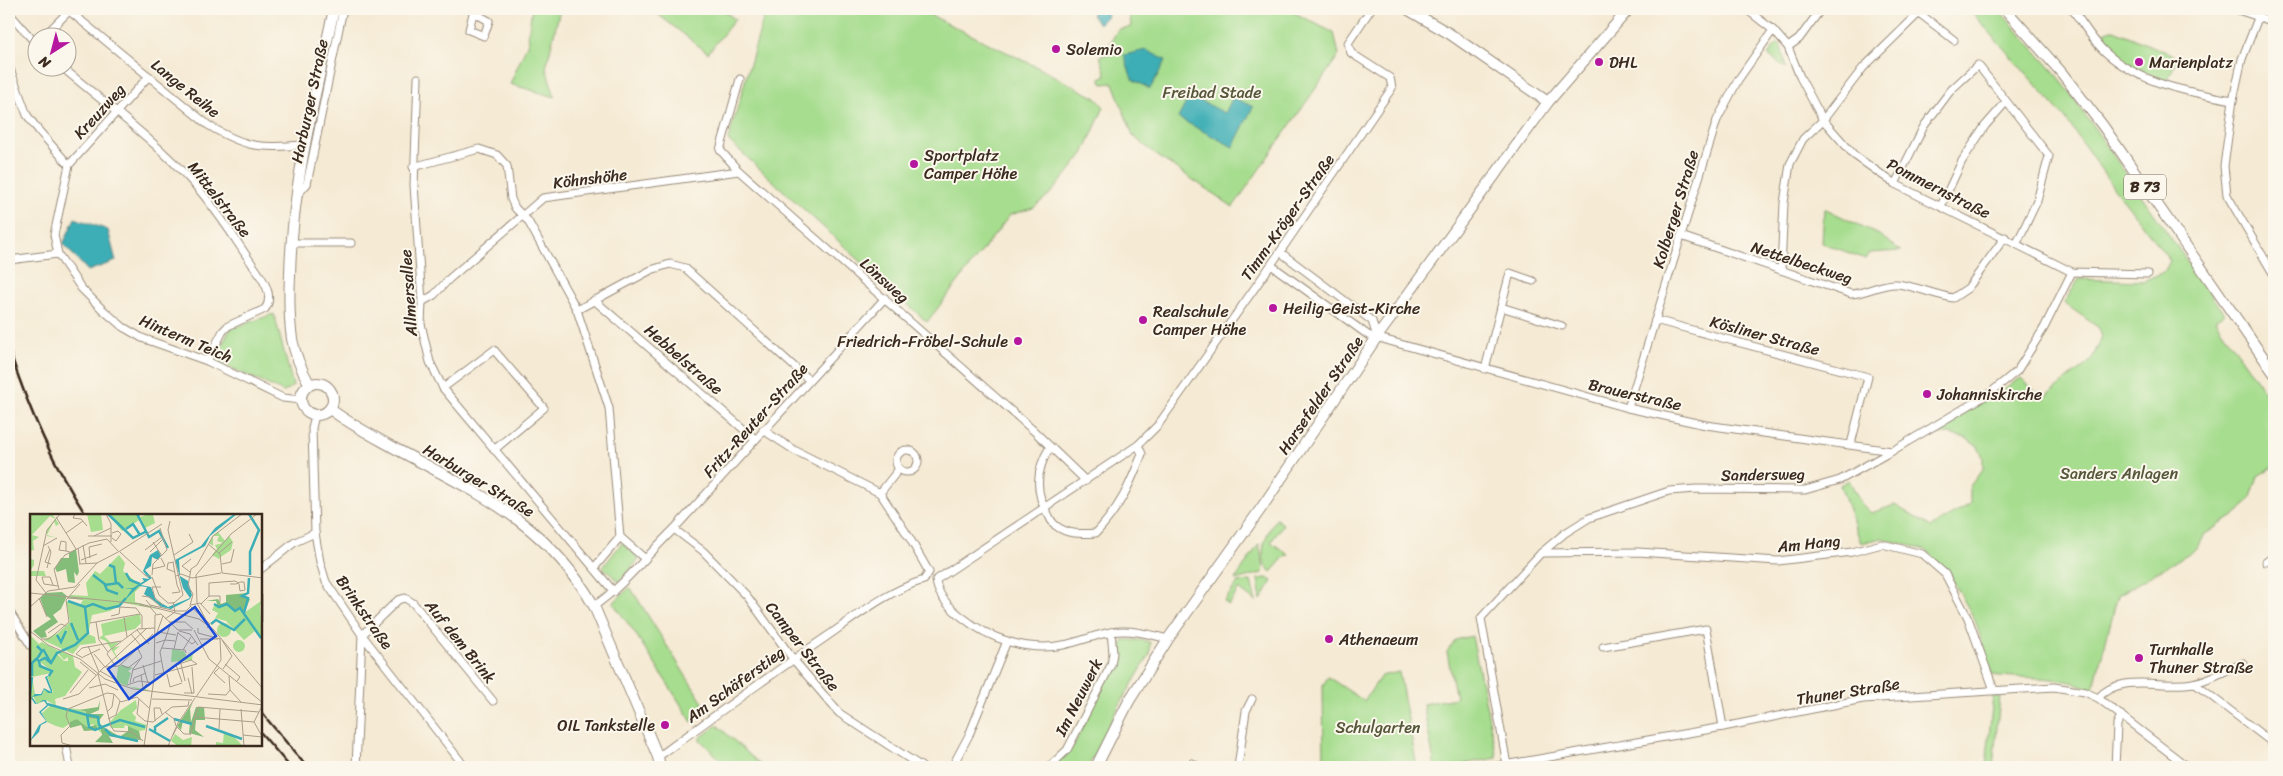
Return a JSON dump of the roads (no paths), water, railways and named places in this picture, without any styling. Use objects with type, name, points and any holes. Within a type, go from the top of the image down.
[{"type":"main road","name":"Harburger Straße","points":[[310,385],[298,362],[292,340],[289,301],[291,243],[296,196],[305,145],[334,9]]},
{"type":"main road","points":[[1407,9],[1450,34],[1548,102]]},
{"type":"main road","name":"Harsefelder Straße","points":[[1096,767],[1128,701],[1377,337],[1548,102],[1629,9]]},
{"type":"main road","name":"B 73","points":[[2005,9],[2061,72],[2103,126],[2274,373]]},
{"type":"main road","points":[[320,384],[329,389],[333,399],[330,408],[323,414],[315,415],[304,408],[301,400],[302,393],[310,385],[320,384]]},
{"type":"main road","name":"Harburger Straße","points":[[330,408],[361,430],[498,505],[531,528],[571,570],[594,606],[659,762]]},
{"type":"street","name":"Harburger Straße","points":[[296,196],[307,184],[343,9]]},
{"type":"street","name":"Timm-Kröger-Straße","points":[[1086,481],[1138,446],[1158,425],[1271,265],[1392,88],[1390,78],[1351,53],[1348,43],[1372,9]]},
{"type":"street","name":"Pommernstraße","points":[[1746,9],[1773,30],[1788,47],[1800,78],[1823,120],[1854,155],[1895,184],[2005,237],[2072,272]]},
{"type":"street","points":[[1788,47],[1799,39],[1821,9]]},
{"type":"street","points":[[1911,9],[1954,40]]},
{"type":"street","points":[[2072,9],[2104,51],[2139,76],[2178,91],[2233,100]]},
{"type":"street","points":[[2235,9],[2274,22]]},
{"type":"street","name":"Lange Reihe","points":[[68,10],[208,125],[233,140],[264,148],[305,145]]},
{"type":"street","points":[[51,28],[68,10]]},
{"type":"street","points":[[9,13],[28,34]]},
{"type":"street","points":[[1781,270],[1784,203],[1790,164],[1803,139],[1823,120],[1863,68],[1919,13]]},
{"type":"street","points":[[2258,18],[2242,59],[2233,100],[2224,166],[2227,195],[2273,273]]},
{"type":"street","name":"Kolberger Straße","points":[[1628,408],[1717,120],[1738,80],[1773,30]]},
{"type":"street","points":[[1895,184],[1924,126],[1951,90],[1978,65],[2049,156],[2037,201],[2017,243]]},
{"type":"street","points":[[9,66],[28,115],[38,131],[69,165]]},
{"type":"street","name":"Kreuzweg","points":[[69,165],[149,76]]},
{"type":"street","name":"Mittelstraße","points":[[75,78],[160,150],[194,184],[223,221],[270,294],[269,304],[265,309],[228,326],[223,331],[208,361]]},
{"type":"street","name":"Allmersallee","points":[[418,78],[414,167],[422,302],[421,324],[430,362],[443,388],[614,592]]},
{"type":"street","name":"Lönsweg","points":[[740,79],[720,150],[739,171],[885,298],[1050,446],[1086,481]]},
{"type":"street","points":[[1941,206],[1962,161],[1985,126],[2006,102]]},
{"type":"street","points":[[414,167],[479,149],[497,155],[507,166],[511,199],[515,208],[528,221],[577,310],[609,408],[620,537],[644,558]]},
{"type":"street","name":"Hinterm Teich","points":[[69,165],[54,235],[58,254],[81,288],[123,327],[142,338],[208,361],[283,398],[301,400]]},
{"type":"street","name":"Köhnshöhe","points":[[422,302],[434,295],[543,198],[739,171]]},
{"type":"street","name":"Nettelbeckweg","points":[[1681,236],[1851,294],[1862,294],[1879,287],[1896,284],[1953,298],[1968,288],[2005,237]]},
{"type":"street","points":[[291,243],[351,243]]},
{"type":"street","points":[[1280,252],[1372,321],[1377,337]]},
{"type":"street","points":[[9,260],[58,254]]},
{"type":"street","points":[[577,310],[651,270],[670,264],[686,268],[809,380]]},
{"type":"street","name":"Brauerstraße","points":[[1271,265],[1368,335],[1628,408],[1706,424],[1892,451]]},
{"type":"street","points":[[2072,272],[2148,274]]},
{"type":"street","name":"Sandersweg","points":[[1507,765],[1481,618],[1541,553],[1564,533],[1589,518],[1669,491],[1696,489],[1805,490],[1840,480],[1990,393],[2017,371],[2044,328],[2072,272]]},
{"type":"street","points":[[1484,369],[1510,273],[1534,281]]},
{"type":"street","name":"Fritz-Reuter-Straße","points":[[594,606],[614,592],[644,558],[674,529],[885,298]]},
{"type":"street","name":"Hebbelstraße","points":[[594,300],[755,440]]},
{"type":"street","points":[[1501,306],[1562,326]]},
{"type":"street","name":"Kösliner Straße","points":[[1655,320],[1868,377],[1851,444]]},
{"type":"street","points":[[443,388],[494,350],[544,408],[494,450]]},
{"type":"street","name":"Brinkstraße","points":[[315,415],[312,428],[315,533],[326,582],[362,635],[465,767]]},
{"type":"street","points":[[763,430],[794,450],[880,493],[899,469]]},
{"type":"street","points":[[1050,446],[1042,458],[1038,475],[1038,490],[1044,509],[1054,525],[1075,534],[1096,533],[1125,497],[1142,454],[1138,446]]},
{"type":"street","points":[[1086,481],[936,580],[937,587],[951,607],[970,624],[1007,641],[1034,647],[1062,646],[1111,632],[1141,632],[1168,640]]},
{"type":"street","name":"Am Schäferstieg","points":[[659,762],[793,659],[881,599],[904,586],[924,580],[929,572],[880,493]]},
{"type":"street","name":"Camper Straße","points":[[674,529],[703,552],[747,596],[793,659],[839,713],[922,767]]},
{"type":"street","points":[[262,567],[295,542],[315,533]]},
{"type":"street","points":[[594,568],[620,537]]},
{"type":"street","name":"Am Hang","points":[[1541,553],[1638,552],[1778,561],[1852,552],[1882,544],[1922,554],[1944,574],[1968,618],[1994,690]]},
{"type":"street","points":[[2266,562],[2274,556]]},
{"type":"street","name":"Auf dem Brink","points":[[362,635],[398,600],[405,598],[413,603],[493,701]]},
{"type":"street","points":[[9,611],[30,644]]},
{"type":"street","points":[[1603,648],[1706,628],[1723,727]]},
{"type":"street","name":"Im Neuwerk","points":[[1049,767],[1067,750],[1111,665],[1113,653],[1111,632]]},
{"type":"street","points":[[356,767],[362,635]]},
{"type":"street","points":[[952,767],[969,735],[1007,641]]},
{"type":"street","points":[[2098,698],[2104,690],[2119,684],[2194,683],[2244,663]]},
{"type":"street","points":[[2194,683],[2274,744]]},
{"type":"street","name":"Thuner Straße","points":[[1492,767],[1723,727],[1864,700],[2054,687],[2085,692],[2098,698],[2188,767]]},
{"type":"street","points":[[1238,767],[1241,737],[1247,718],[1246,711],[1252,699]]},
{"type":"street","points":[[2115,767],[2116,725],[2121,715]]},
{"type":"street","points":[[66,746],[70,767]]},
{"type":"water","points":[[1091,9],[1106,9],[1107,16],[1099,24],[1093,17]]},
{"type":"water","points":[[1146,50],[1166,60],[1150,89],[1132,79],[1124,55]]},
{"type":"water","points":[[1190,95],[1225,113],[1233,97],[1253,107],[1233,147],[1178,118]]},
{"type":"water","points":[[75,218],[108,230],[116,261],[88,271],[63,244]]},
{"type":"railway","points":[[9,349],[24,393],[42,435],[62,475],[85,514]]},
{"type":"railway","points":[[262,713],[307,767]]},
{"type":"railway","points":[[262,734],[290,767]]},
{"type":"place","name":"Solemio","points":[[1056,49]]},
{"type":"place","name":"DHL","points":[[1599,62]]},
{"type":"place","name":"Marienplatz","points":[[2139,62]]},
{"type":"place","name":"Sportplatz Camper Höhe","points":[[914,164]]},
{"type":"place","name":"Heilig-Geist-Kirche","points":[[1273,308]]},
{"type":"place","name":"Realschule Camper Höhe","points":[[1143,320]]},
{"type":"place","name":"Friedrich-Fröbel-Schule","points":[[1018,341]]},
{"type":"place","name":"Johanniskirche","points":[[1927,394]]},
{"type":"place","name":"Athenaeum","points":[[1329,639]]},
{"type":"place","name":"Turnhalle Thuner Straße","points":[[2139,658]]},
{"type":"place","name":"OIL Tankstelle","points":[[665,725]]},
{"type":"park label","name":"Freibad Stade","points":[[1212,92]]},
{"type":"park label","name":"Sanders Anlagen","points":[[2119,473]]},
{"type":"park label","name":"Schulgarten","points":[[1378,727]]}]
